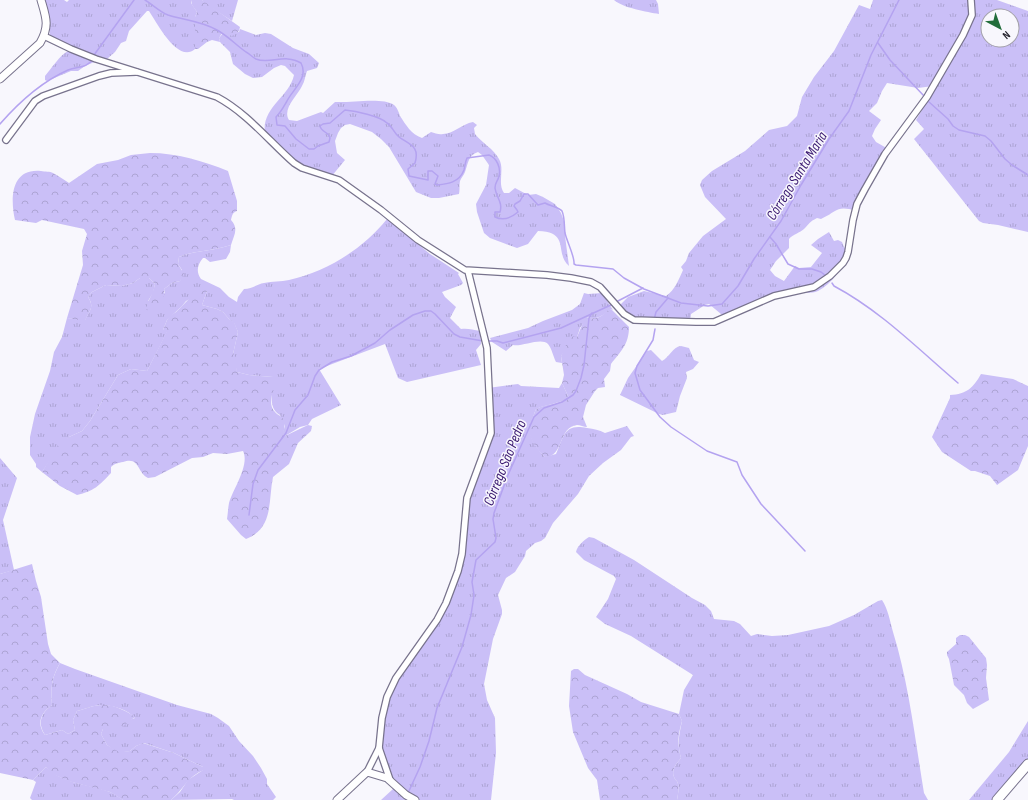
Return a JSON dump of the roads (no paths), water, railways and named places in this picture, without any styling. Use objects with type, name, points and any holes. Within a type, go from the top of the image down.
[{"type":"highway","points":[[997,800],[1028,764]]},
{"type":"street","points":[[0,80],[40,42],[44,36],[47,23],[41,0]]},
{"type":"street","points":[[44,36],[96,59],[217,97],[247,119],[294,163],[302,168],[339,180],[381,210],[418,240],[461,268],[468,271],[548,275],[582,280],[600,287],[629,318],[639,321],[666,320],[707,323],[721,319],[774,296],[814,287],[830,276],[843,263],[848,252],[857,204],[864,189],[885,154],[933,86],[963,35],[972,15],[971,0]]},
{"type":"street","points":[[6,140],[35,101],[43,96],[110,73],[140,72]]},
{"type":"street","points":[[337,800],[367,772],[379,748],[382,718],[391,686],[440,616],[455,579],[462,554],[466,502],[491,433],[487,348],[468,271]]},
{"type":"street","points":[[379,748],[390,781]]},
{"type":"street","points":[[367,772],[383,776],[406,795],[415,800]]},
{"type":"waterway","points":[[94,55],[134,0]]},
{"type":"waterway","name":"Córrego Santa Maria","points":[[145,0],[168,15],[199,23],[217,30],[256,59],[266,61],[289,59],[301,63],[303,68],[302,78],[276,117],[277,125],[285,126],[296,139],[309,149],[314,149],[329,142],[330,138],[328,134],[322,130],[320,126],[330,123],[345,110],[373,116],[384,120],[389,124],[399,137],[415,149],[415,163],[408,169],[409,176],[428,180],[428,171],[432,171],[438,176],[435,184],[437,185],[452,182],[459,178],[464,170],[467,158],[489,155],[492,156],[498,164],[499,176],[495,184],[495,188],[501,208],[500,212],[495,212],[495,217],[504,219],[518,212],[514,206],[515,204],[520,201],[524,194],[528,194],[538,205],[545,203],[559,208],[562,211],[565,233],[574,264],[613,269],[624,278],[644,289],[681,303],[708,306],[722,304],[738,286],[754,259],[781,221],[829,139],[849,111],[871,55],[899,0]]},
{"type":"waterway","points":[[878,43],[890,60],[924,96]]},
{"type":"waterway","points":[[0,124],[23,100],[40,86],[68,70],[88,64],[93,59]]},
{"type":"waterway","points":[[929,102],[959,130],[985,136],[991,141],[1005,159],[1028,175]]},
{"type":"waterway","points":[[770,237],[788,264],[799,269],[812,269],[821,272],[826,276]]},
{"type":"waterway","points":[[832,283],[834,286],[868,307],[914,344],[958,383]]},
{"type":"waterway","points":[[616,302],[643,288]]},
{"type":"waterway","points":[[654,320],[656,312],[668,298]]},
{"type":"waterway","points":[[489,341],[503,343],[561,328],[613,304]]},
{"type":"waterway","points":[[249,515],[253,484],[258,470],[286,433],[295,410],[308,395],[315,376],[319,370],[332,362],[351,356],[375,343],[390,330],[413,315],[425,311],[431,311],[435,314],[454,334],[460,337],[483,341]]},
{"type":"waterway","name":"Córrego São Pedro","points":[[408,793],[420,767],[429,741],[437,708],[462,647],[471,615],[474,595],[472,582],[476,560],[495,542],[496,538],[493,519],[494,513],[508,475],[534,417],[544,408],[562,402],[573,395],[576,391],[584,365],[589,318],[592,313]]},
{"type":"waterway","points":[[655,329],[653,340],[637,366],[635,373],[640,390],[660,417],[671,427],[707,451],[737,462],[742,475],[761,504],[805,551]]}]
